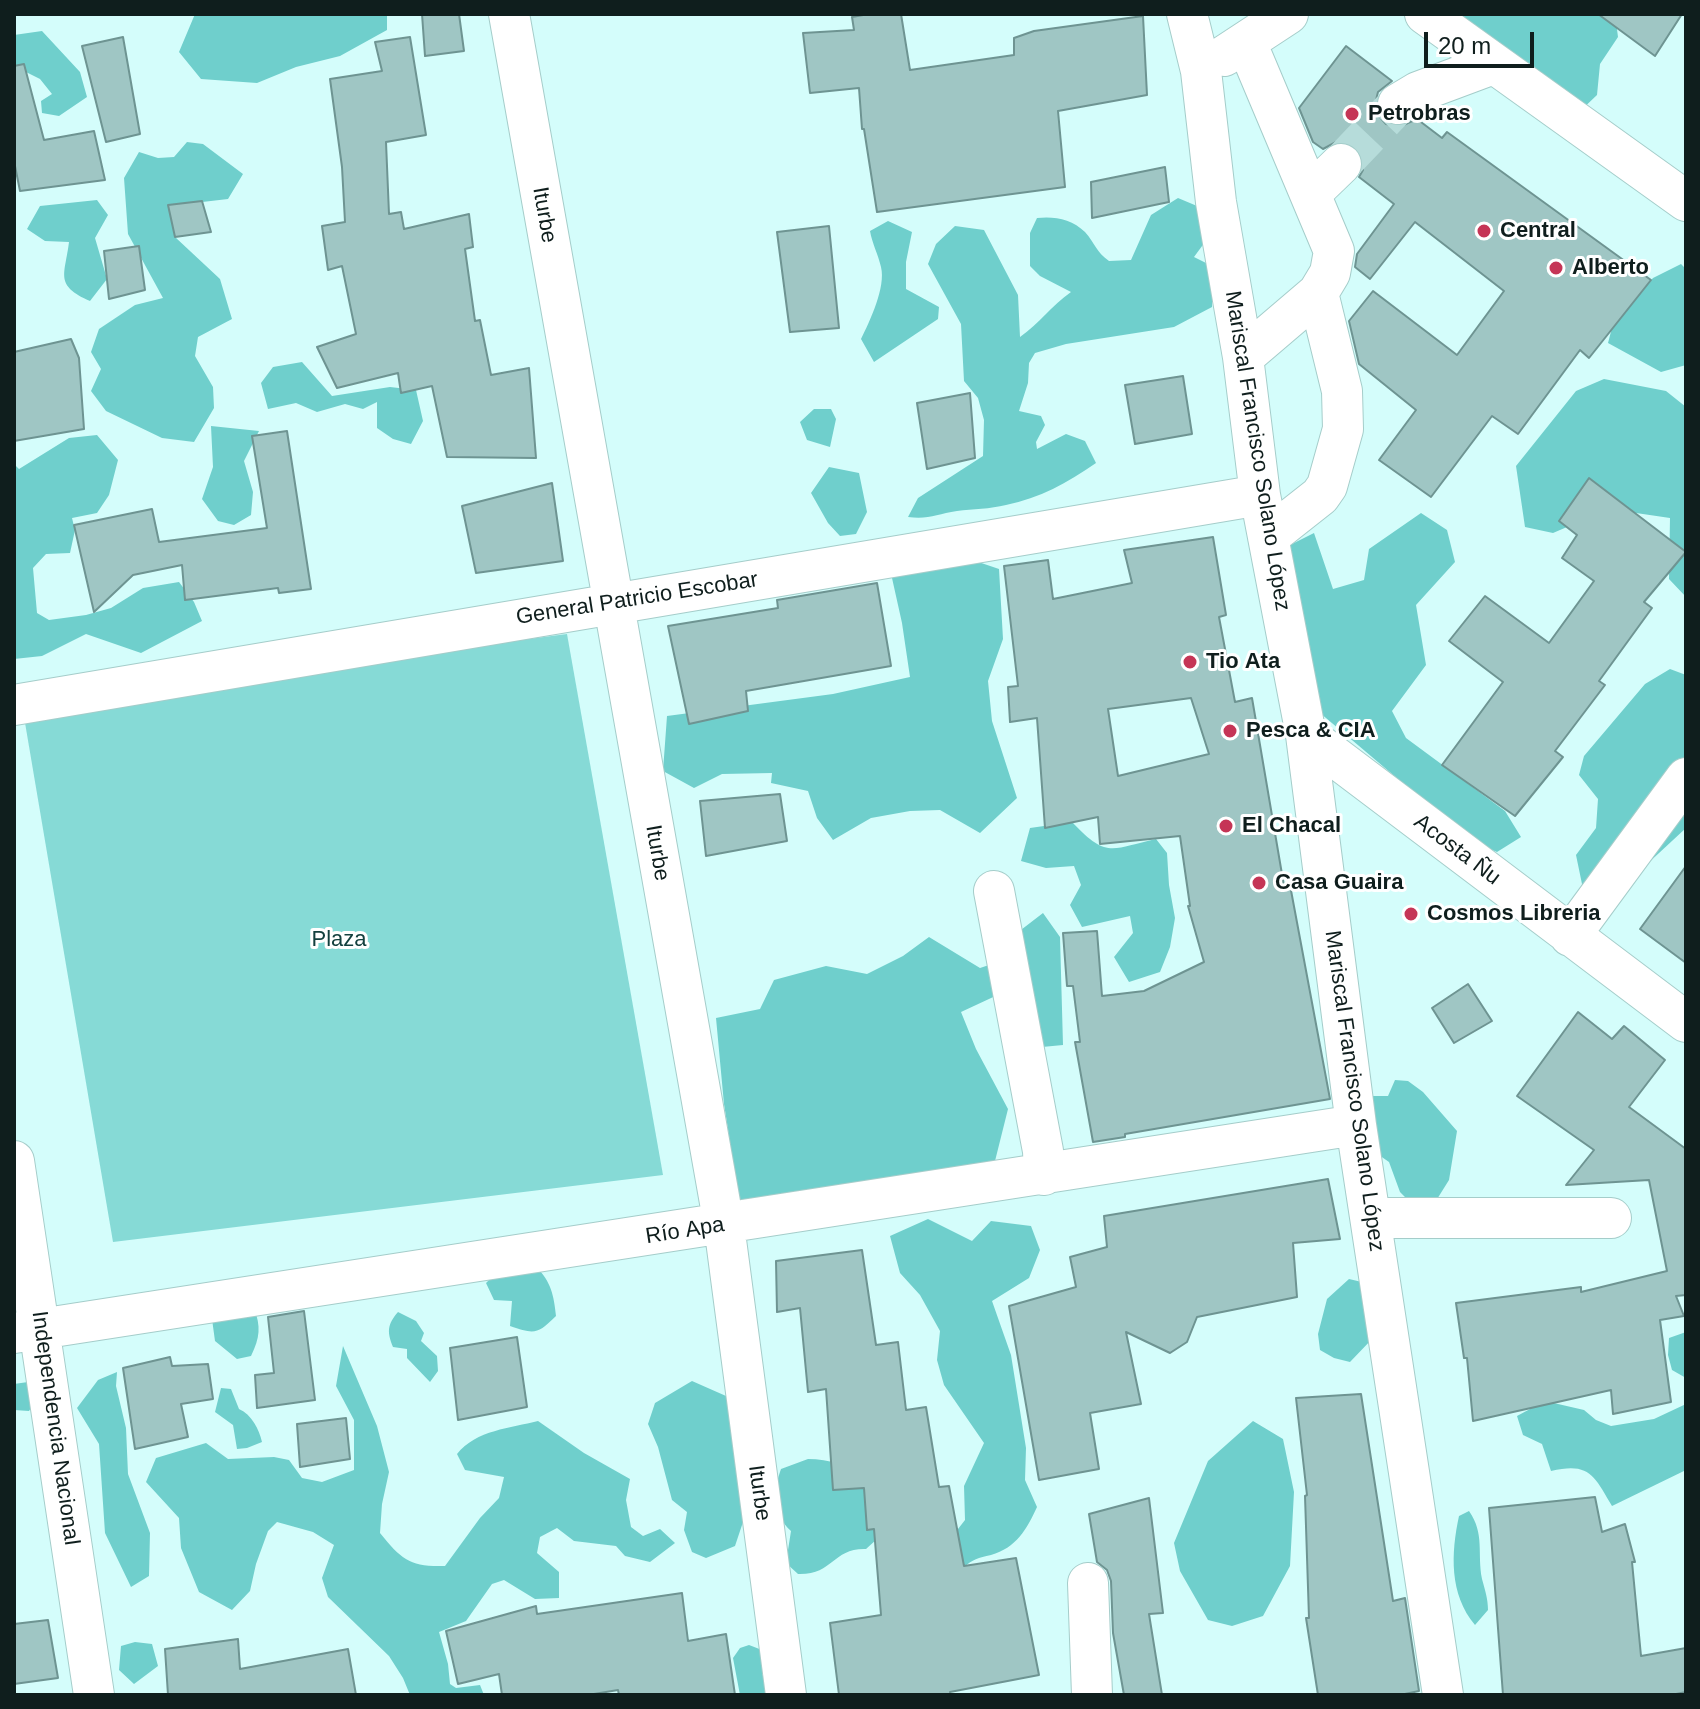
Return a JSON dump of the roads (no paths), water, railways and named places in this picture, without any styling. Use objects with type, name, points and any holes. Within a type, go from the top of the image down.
[{"type":"street","name":"Iturbe","points":[[509,14],[724,1225],[786,1695]]},
{"type":"street","name":"Mariscal Francisco Solano López","points":[[1187,14],[1201,71],[1216,202],[1243,357],[1260,495],[1306,735],[1356,1125],[1443,1695]]},
{"type":"street","points":[[1201,71],[1288,14]]},
{"type":"street","points":[[1428,15],[1686,201]]},
{"type":"street","points":[[1243,357],[1318,293],[1330,273],[1334,251],[1246,42]]},
{"type":"street","points":[[1398,104],[1418,92],[1493,64]]},
{"type":"street","points":[[1311,193],[1341,164]]},
{"type":"street","points":[[1268,537],[1320,496],[1327,486],[1343,429],[1342,391],[1318,293]]},
{"type":"street","name":"General Patricio Escobar","points":[[14,705],[1260,495]]},
{"type":"street","name":"Acosta Ñu","points":[[1306,735],[1686,1022]]},
{"type":"street","points":[[1570,936],[1686,778]]},
{"type":"street","points":[[994,891],[1043,1151],[1044,1175]]},
{"type":"street","name":"Río Apa","points":[[27,1331],[1356,1125]]},
{"type":"street","name":"Independencia Nacional","points":[[14,1161],[27,1331],[94,1695]]},
{"type":"street","points":[[1371,1218],[1611,1218]]},
{"type":"street","points":[[1088,1583],[1092,1695]]},
{"type":"tunnel","points":[[1341,164],[1398,104]]},
{"type":"place","name":"Petrobras","points":[[1352,114]]},
{"type":"place","name":"Central","points":[[1484,231]]},
{"type":"place","name":"Alberto","points":[[1556,268]]},
{"type":"place","name":"Tio Ata","points":[[1190,662]]},
{"type":"place","name":"Pesca & CIA","points":[[1230,731]]},
{"type":"place","name":"El Chacal","points":[[1226,826]]},
{"type":"place","name":"Casa Guaira","points":[[1259,883]]},
{"type":"place","name":"Cosmos Libreria","points":[[1411,914]]},
{"type":"park label","name":"Plaza","points":[[339,940]]}]
